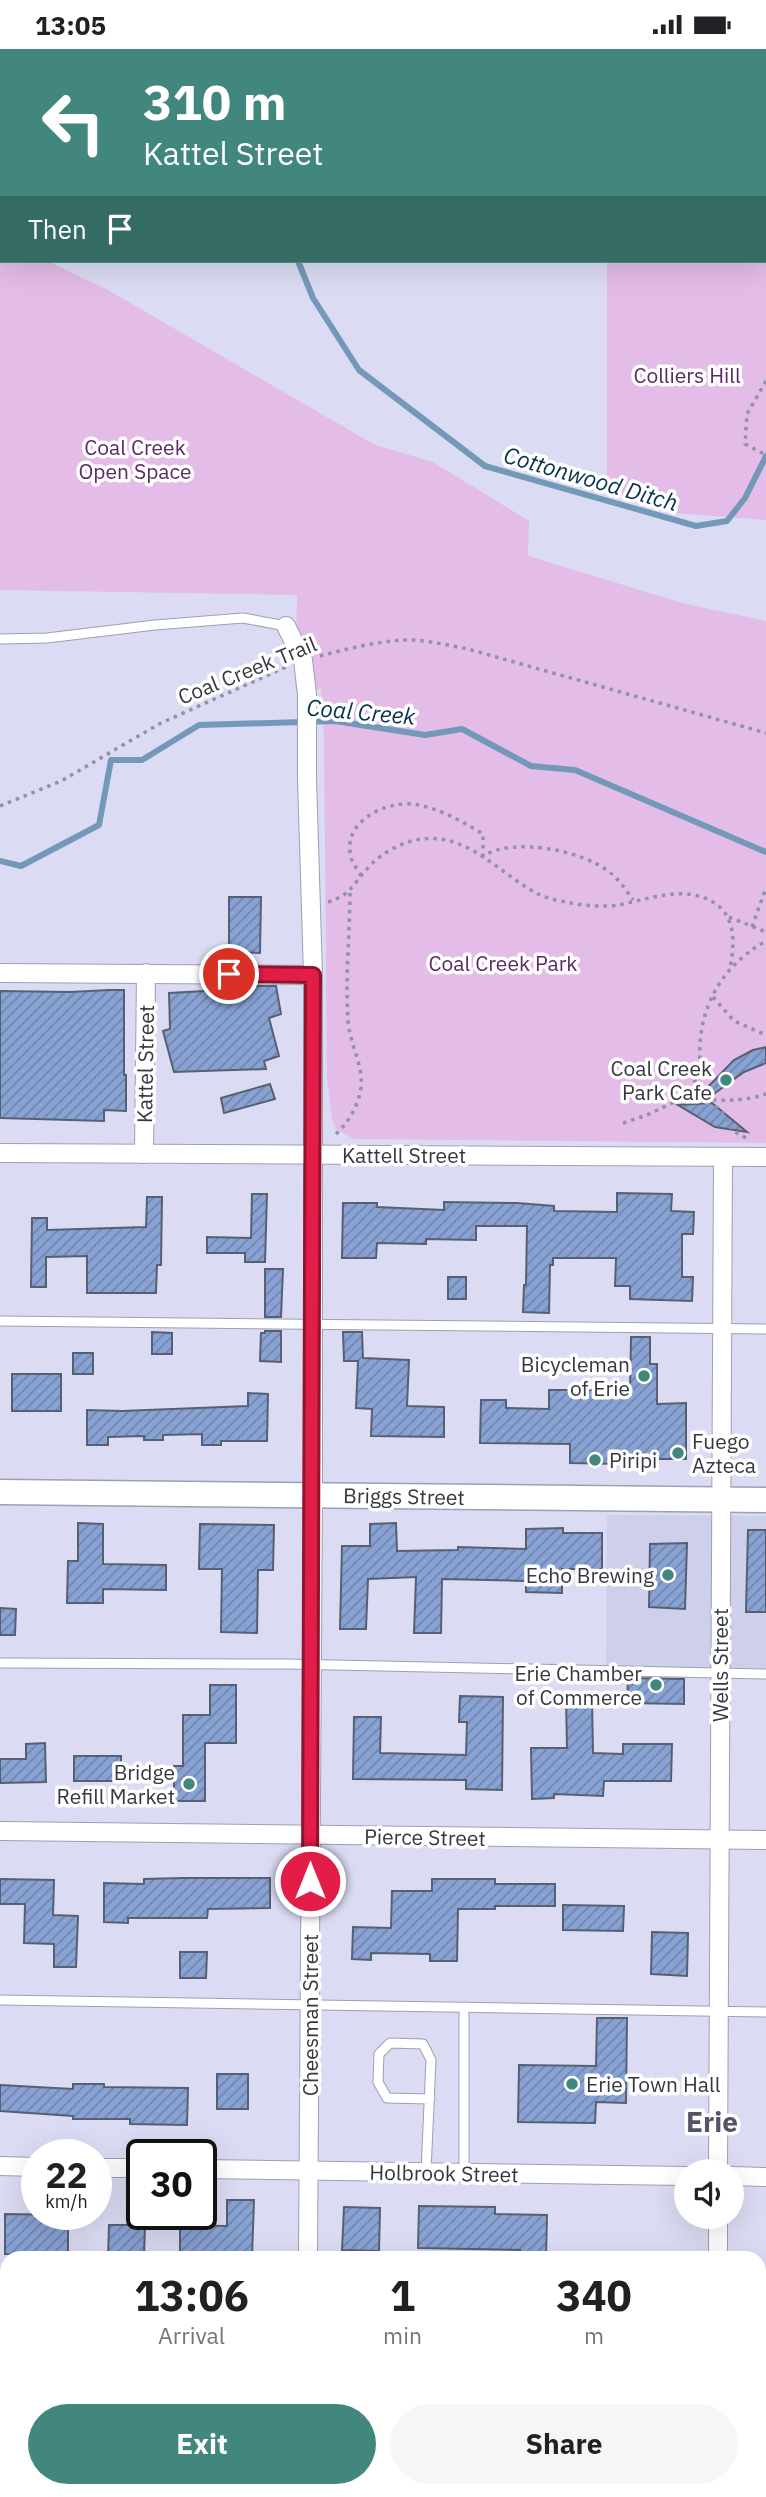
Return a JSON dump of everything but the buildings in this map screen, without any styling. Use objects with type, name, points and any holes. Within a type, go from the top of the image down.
[{"type":"street","name":"Cheesman Street","points":[[286,626],[303,660],[307,694],[313,975],[308,2251]]},
{"type":"street","name":"Kattel Street","points":[[0,973],[313,975]]},
{"type":"street","name":"Kattel Street","points":[[144,1154],[146,973]]},
{"type":"street","name":"Kattell Street","points":[[0,1153],[766,1157]]},
{"type":"street","name":"Wells Street","points":[[718,2159],[723,1158]]},
{"type":"street","name":"Briggs Street","points":[[0,1492],[766,1500]]},
{"type":"street","name":"Pierce Street","points":[[0,1831],[766,1840]]},
{"type":"street","points":[[0,2166],[21,2167]]},
{"type":"street","name":"Holbrook Street","points":[[217,2169],[674,2176]]},
{"type":"street","points":[[744,2176],[766,2177]]},
{"type":"street","points":[[718,2229],[718,2251]]},
{"type":"lane","points":[[0,639],[47,638],[243,618],[286,626]]},
{"type":"lane","points":[[0,1321],[766,1329]]},
{"type":"lane","points":[[0,1663],[312,1665],[766,1674]]},
{"type":"lane","points":[[0,2000],[766,2012]]},
{"type":"lane","points":[[464,2007],[464,2173]]},
{"type":"lane","points":[[426,2172],[429,2099],[430,2060],[423,2044],[390,2043],[379,2054],[378,2082],[387,2098],[429,2099]]},
{"type":"path","points":[[766,381],[747,414],[745,445],[766,455]]},
{"type":"path","name":"Coal Creek Trail","points":[[0,806],[61,781],[161,723],[303,660],[351,648],[402,640],[435,642],[468,649],[766,733]]},
{"type":"path","points":[[361,876],[351,860],[349,847],[353,833],[359,821],[388,807],[411,804],[464,822],[483,834],[483,856]]},
{"type":"path","points":[[311,908],[342,897],[374,861],[385,854],[403,844],[423,839],[447,841],[468,847],[541,896],[597,906],[618,905],[667,895],[687,895],[711,901],[727,916],[766,932]]},
{"type":"path","points":[[483,856],[504,847],[575,854],[608,871],[634,901]]},
{"type":"path","points":[[752,927],[766,888]]},
{"type":"path","points":[[336,1134],[350,1118],[361,1085],[360,1068],[351,1044],[348,1018],[350,890]]},
{"type":"path","points":[[727,916],[733,929],[730,969]]},
{"type":"path","points":[[623,1123],[647,1115],[685,1096],[702,1071],[698,1048],[701,1026],[713,997],[730,969],[766,941]]},
{"type":"path","points":[[713,997],[734,1021],[766,1035]]},
{"type":"path","points":[[685,1096],[719,1101],[754,1098],[766,1094]]},
{"type":"path","points":[[685,1096],[713,1105],[722,1112],[730,1130],[749,1140]]},
{"type":"shaded area","points":[[607,1515],[766,1516],[766,1668],[606,1667]]},
{"type":"green space","points":[[0,263],[51,263],[108,290],[375,445],[433,462],[529,521],[528,556],[686,604],[766,621],[766,1143],[354,1139],[336,1129],[332,1119],[327,1077],[324,741],[321,689],[295,689],[297,595],[0,590]]},
{"type":"green space","name":"Colliers Hill","points":[[607,263],[766,263],[766,520],[673,513],[607,489]]},
{"type":"waterway","name":"Cottonwood Ditch","points":[[299,263],[313,298],[359,370],[485,466],[696,526],[727,521],[745,498],[766,456]]},
{"type":"waterway","name":"Coal Creek","points":[[0,861],[21,866],[99,825],[111,760],[142,760],[199,725],[335,721],[425,735],[462,729],[531,766],[575,770],[766,852]]},
{"type":"place","name":"Coal Creek Park Cafe","points":[[726,1080]]},
{"type":"place","name":"Bicycleman of Erie","points":[[644,1376]]},
{"type":"place","name":"Fuego Azteca","points":[[678,1453]]},
{"type":"place","name":"Piripi","points":[[595,1460]]},
{"type":"place","name":"Echo Brewing","points":[[668,1575]]},
{"type":"place","name":"Erie Chamber of Commerce","points":[[656,1685]]},
{"type":"place","name":"Bridge Refill Market","points":[[189,1784]]},
{"type":"place","name":"Erie Town Hall","points":[[572,2084]]},
{"type":"district","name":"Erie","points":[[712,2121]]},
{"type":"route","points":[[229,974],[313,975],[310,1881]]},
{"type":"park label","name":"Coal Creek Open Space","points":[[135,459]]},
{"type":"park label","name":"Coal Creek Park","points":[[503,963]]}]
